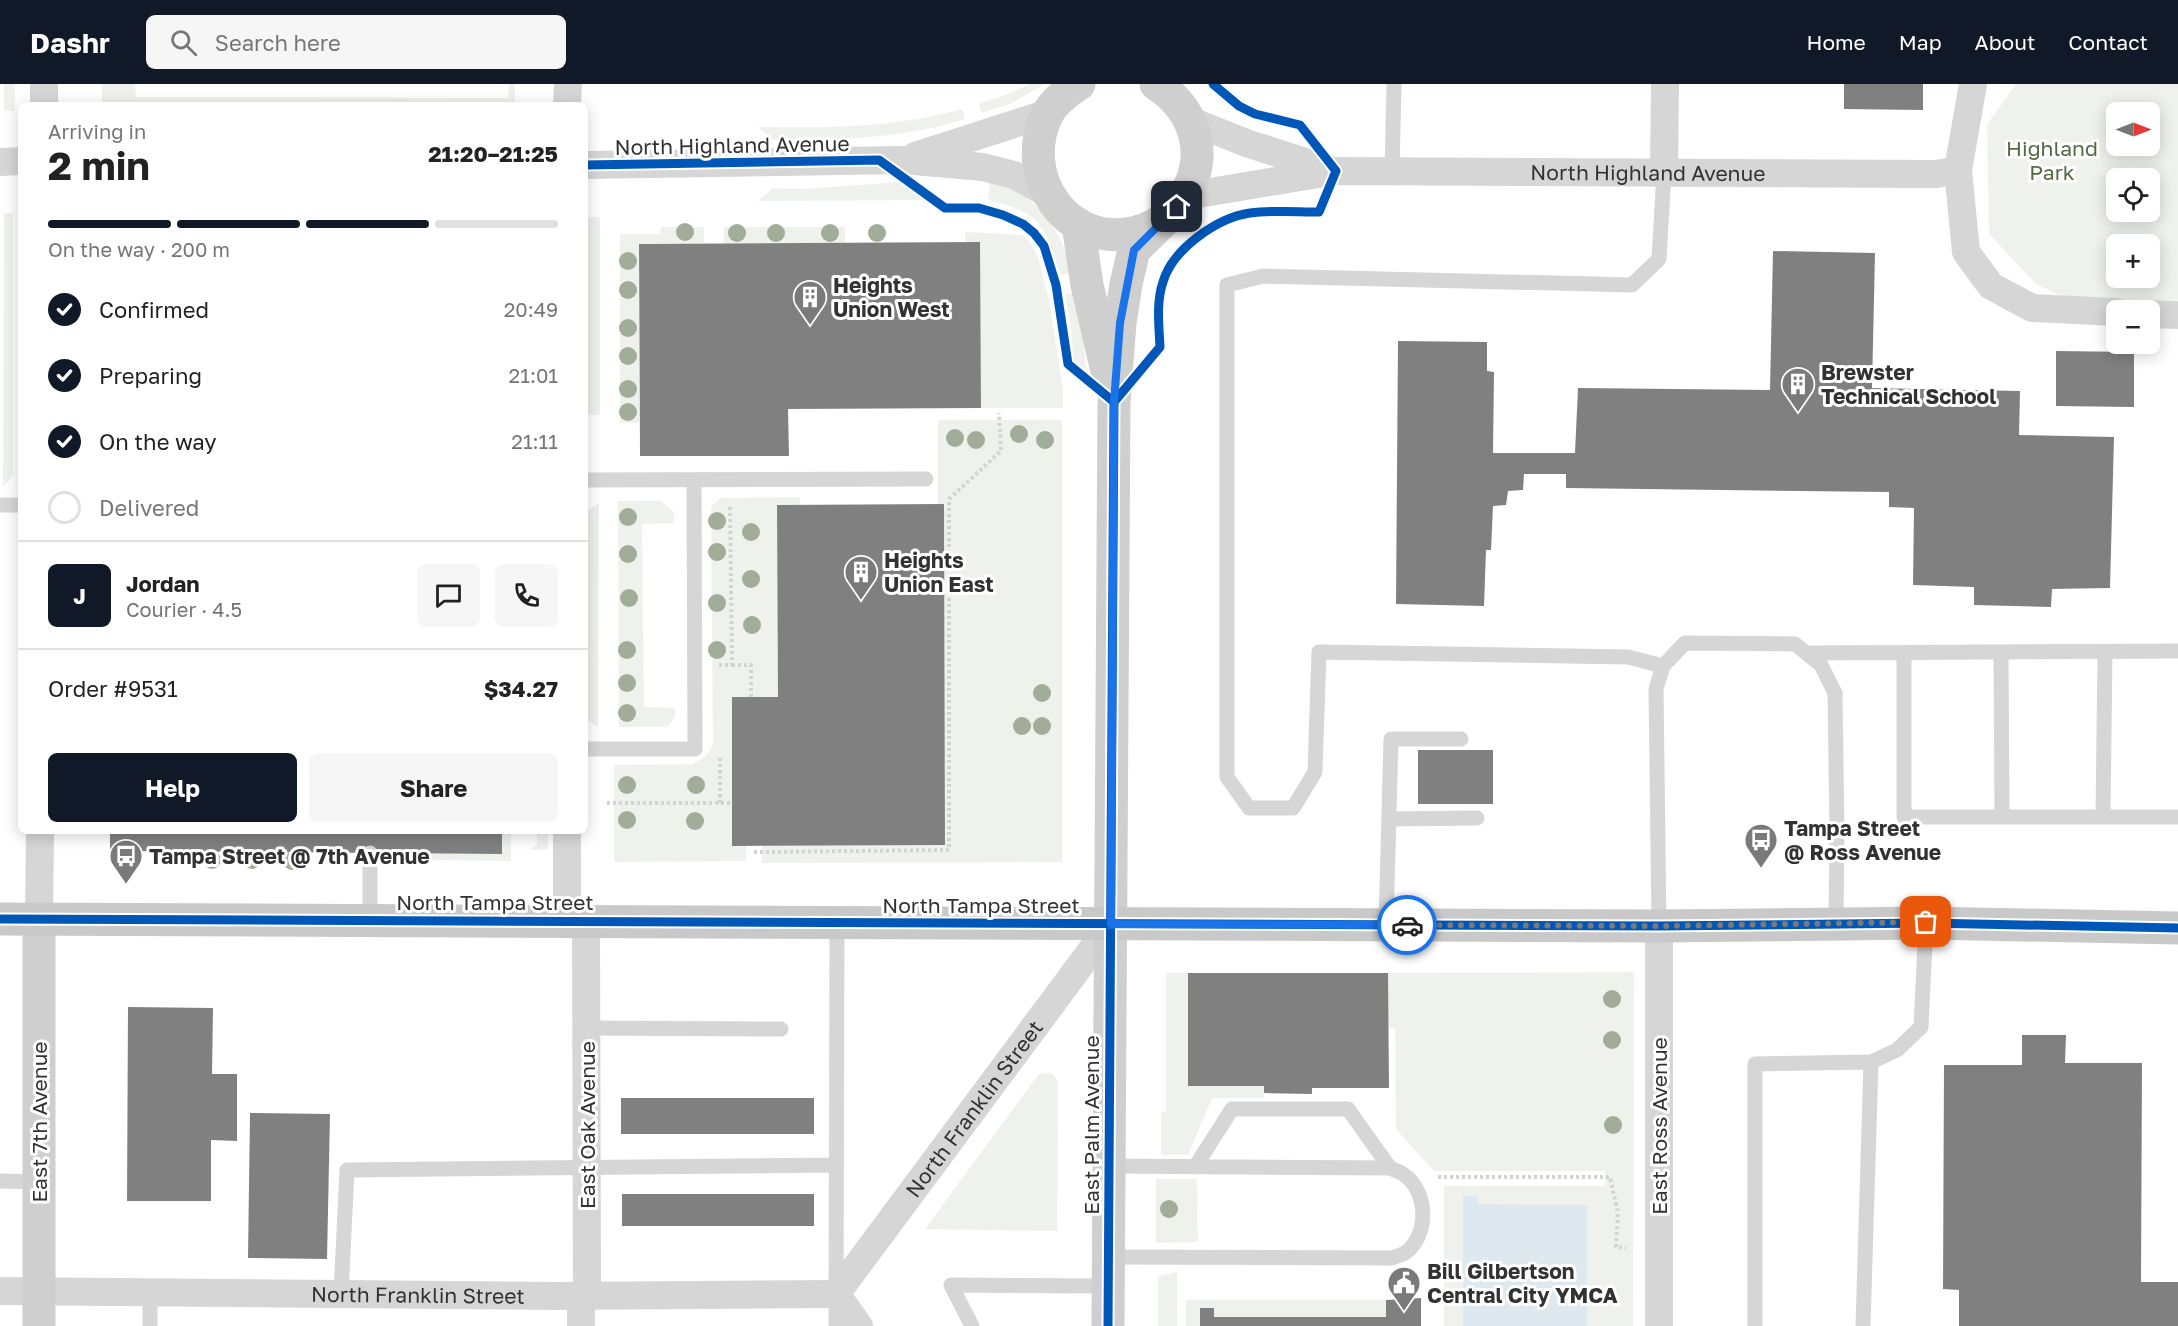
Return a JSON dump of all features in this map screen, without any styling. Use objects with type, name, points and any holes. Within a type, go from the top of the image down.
[{"type":"main road","name":"North Tampa Street","points":[[0,919],[1659,926],[1926,922],[2178,928]]},
{"type":"street","points":[[44,84],[44,102]]},
{"type":"street","points":[[567,84],[567,102]]},
{"type":"street","points":[[1079,84],[1064,94],[1048,113],[1040,133],[1037,154],[1040,174],[1047,193],[1060,211],[1078,224],[1100,233],[1124,235],[1148,230],[1177,206]]},
{"type":"street","points":[[1664,173],[1665,84]]},
{"type":"street","points":[[1973,84],[1958,170],[1966,252],[1991,286],[2032,308],[2106,312]]},
{"type":"street","points":[[1114,402],[1120,323],[1134,250],[1177,206],[1196,172],[1197,146],[1191,121],[1164,87]]},
{"type":"street","name":"North Highland Avenue","points":[[902,160],[1048,113]]},
{"type":"street","name":"North Highland Avenue","points":[[1191,121],[1249,144],[1336,171]]},
{"type":"street","name":"North Highland Avenue","points":[[588,165],[902,160],[983,166],[1014,175],[1047,193]]},
{"type":"street","points":[[0,162],[18,161]]},
{"type":"street","name":"North Highland Avenue","points":[[1177,206],[1336,171],[1936,174],[1958,170]]},
{"type":"street","points":[[1078,224],[1087,285],[1114,402]]},
{"type":"street","points":[[2160,314],[2178,315]]},
{"type":"street","name":"East Palm Avenue","points":[[1108,1326],[1114,402]]},
{"type":"street","points":[[39,919],[40,834]]},
{"type":"street","name":"East Oak Avenue","points":[[567,834],[588,1028],[587,1296],[581,1303],[581,1326]]},
{"type":"street","name":"East 7th Avenue","points":[[39,919],[39,1326]]},
{"type":"street","name":"North Franklin Street","points":[[0,1291],[587,1296],[836,1294],[1111,924]]},
{"type":"street","name":"East Ross Avenue","points":[[1659,926],[1659,1326]]},
{"type":"street","points":[[836,1294],[859,1326]]},
{"type":"lane","points":[[1392,172],[1394,84]]},
{"type":"lane","points":[[1663,666],[1628,657],[1319,652],[1315,772],[1293,808],[1249,808],[1227,777],[1227,285],[1263,276],[1632,285],[1659,259],[1664,173]]},
{"type":"lane","points":[[588,480],[926,479]]},
{"type":"lane","points":[[588,749],[694,749],[694,480]]},
{"type":"lane","points":[[0,505],[18,505]]},
{"type":"lane","points":[[1659,926],[1656,689],[1663,666],[1685,643],[1795,644],[1821,665],[1835,693],[1836,923]]},
{"type":"lane","points":[[1807,653],[2178,651]]},
{"type":"lane","points":[[2001,652],[2002,816]]},
{"type":"lane","points":[[2103,817],[2105,652]]},
{"type":"lane","points":[[1904,653],[1904,817],[2178,817]]},
{"type":"lane","points":[[1386,925],[1391,739],[1461,740]]},
{"type":"lane","points":[[1390,819],[1477,818]]},
{"type":"lane","points":[[370,853],[370,920]]},
{"type":"lane","points":[[836,1326],[837,922]]},
{"type":"lane","points":[[1755,1326],[1755,1064],[1871,1062],[1897,1050],[1921,1027],[1926,922]]},
{"type":"lane","points":[[588,1028],[781,1029]]},
{"type":"lane","points":[[1863,1326],[1871,1062]]},
{"type":"lane","points":[[1195,1167],[1232,1109],[1348,1109],[1390,1168]]},
{"type":"lane","points":[[341,1294],[347,1170],[836,1166]]},
{"type":"lane","points":[[972,1326],[951,1285],[1109,1271],[1392,1258],[1405,1253],[1416,1242],[1421,1229],[1423,1214],[1420,1198],[1414,1185],[1403,1174],[1390,1168],[1109,1166]]},
{"type":"lane","points":[[0,1181],[39,1182]]},
{"type":"lane","points":[[150,1293],[150,1326]]},
{"type":"path","points":[[754,852],[950,850],[949,499],[1001,451],[999,412]]},
{"type":"path","points":[[730,480],[732,665]]},
{"type":"path","points":[[718,676],[718,665],[752,665],[752,697]]},
{"type":"path","points":[[720,757],[720,803]]},
{"type":"path","points":[[607,803],[732,803]]},
{"type":"path","points":[[1431,1177],[1610,1177],[1618,1213],[1616,1247],[1633,1249]]},
{"type":"green space","points":[[4,84],[15,84],[15,111],[4,111]]},
{"type":"green space","points":[[102,84],[135,84],[136,97],[508,98],[509,84],[515,84],[515,102],[102,102]]},
{"type":"green space","points":[[1029,84],[1044,84],[1012,103],[982,113],[979,104]]},
{"type":"green space","name":"Highland Park","points":[[2016,84],[2178,84],[2178,300],[2106,300],[2106,302],[2078,303],[2037,285],[1989,234],[1987,125]]},
{"type":"green space","points":[[962,109],[965,119],[942,126],[870,137],[772,140],[758,127],[861,126],[912,120]]},
{"type":"green space","points":[[990,179],[1020,193],[1044,215],[1062,242],[1072,274],[1061,275],[1044,233],[1031,216],[988,200]]},
{"type":"green space","points":[[901,182],[929,200],[758,201],[773,188],[804,189]]},
{"type":"green space","points":[[4,213],[13,213],[13,475],[3,487]]},
{"type":"green space","points":[[588,217],[599,217],[600,220],[600,415],[588,415]]},
{"type":"green space","points":[[661,227],[704,227],[704,243],[639,244],[639,423],[620,423],[620,234],[660,234]]},
{"type":"green space","points":[[724,227],[845,227],[845,243],[724,243]]},
{"type":"green space","points":[[965,232],[1023,235],[1031,243],[1038,257],[1049,300],[1063,390],[1063,408],[981,408],[980,243],[965,242]]},
{"type":"green space","points":[[1077,292],[1082,314],[1086,373],[1073,360],[1071,327],[1065,294]]},
{"type":"green space","points":[[938,420],[1062,420],[1062,862],[762,863],[762,845],[945,844],[944,504],[938,504]]},
{"type":"green space","points":[[800,497],[800,505],[777,505],[778,697],[732,698],[732,845],[746,846],[746,861],[614,862],[614,765],[693,764],[706,756],[713,745],[711,507],[720,498]]},
{"type":"green space","points":[[618,501],[661,501],[674,512],[674,523],[642,524],[644,707],[675,708],[675,717],[667,727],[619,727]]},
{"type":"green space","points":[[599,503],[598,727],[588,720],[588,510]]},
{"type":"green space","points":[[502,834],[511,834],[511,861],[420,860],[419,866],[399,866],[399,853],[501,854]]},
{"type":"green space","points":[[537,834],[548,834],[548,849],[530,850],[537,844]]},
{"type":"green space","points":[[1634,972],[1633,1326],[1587,1326],[1587,1205],[1477,1204],[1477,1196],[1463,1197],[1463,1326],[1444,1326],[1444,1186],[1605,1186],[1605,1171],[1434,1171],[1396,1129],[1395,1029],[1387,1028],[1388,973]]},
{"type":"green space","points":[[1166,973],[1188,973],[1188,1086],[1264,1086],[1264,1098],[1212,1098],[1188,1155],[1161,1155],[1161,1113],[1166,1112]]},
{"type":"green space","points":[[1044,1073],[1053,1075],[1058,1083],[1057,1231],[925,1229],[1038,1075]]},
{"type":"green space","points":[[1156,1179],[1197,1179],[1198,1242],[1156,1243]]},
{"type":"green space","points":[[1177,1272],[1177,1326],[1158,1326],[1158,1276]]},
{"type":"green space","points":[[1186,1300],[1386,1300],[1386,1317],[1214,1317],[1214,1308],[1200,1308],[1200,1326],[1186,1326]]},
{"type":"shaded area","points":[[1463,1196],[1477,1196],[1478,1204],[1587,1205],[1587,1326],[1463,1326]]},
{"type":"building","points":[[1844,84],[1923,84],[1923,110],[1844,109]]},
{"type":"building","name":"Heights Union West","points":[[980,242],[981,408],[788,409],[789,456],[640,456],[639,244]]},
{"type":"building","name":"Brewster Technical School","points":[[1773,251],[1875,253],[1872,388],[2020,391],[2019,435],[2114,437],[2110,588],[2052,589],[2051,607],[1974,605],[1974,587],[1913,585],[1914,508],[1889,507],[1889,492],[1566,488],[1566,474],[1524,474],[1523,490],[1508,491],[1506,505],[1493,506],[1491,550],[1486,550],[1484,606],[1396,604],[1398,341],[1487,342],[1487,371],[1494,372],[1493,453],[1575,453],[1578,388],[1770,390]]},
{"type":"building","points":[[2056,351],[2134,354],[2134,407],[2056,406]]},
{"type":"building","name":"Heights Union East","points":[[944,504],[945,845],[732,846],[732,697],[778,697],[777,505]]},
{"type":"building","points":[[1418,750],[1493,750],[1493,804],[1418,804]]},
{"type":"building","points":[[110,834],[502,834],[502,854],[110,851]]},
{"type":"building","points":[[1188,973],[1388,973],[1389,1088],[1312,1088],[1312,1094],[1264,1093],[1264,1086],[1188,1086]]},
{"type":"building","points":[[128,1007],[213,1008],[212,1074],[237,1074],[237,1141],[211,1140],[211,1201],[127,1201]]},
{"type":"building","points":[[2022,1035],[2066,1035],[2065,1063],[2142,1063],[2141,1282],[2178,1282],[2178,1326],[1959,1326],[1959,1290],[1943,1289],[1944,1065],[2022,1065]]},
{"type":"building","points":[[621,1098],[814,1098],[814,1134],[621,1134]]},
{"type":"building","points":[[250,1113],[330,1114],[327,1259],[248,1258]]},
{"type":"building","points":[[622,1194],[814,1194],[814,1226],[622,1226]]},
{"type":"building","name":"Bill Gilbertson Central City YMCA","points":[[1421,1298],[1421,1326],[1200,1326],[1200,1308],[1214,1308],[1214,1317],[1386,1317],[1386,1300]]},
{"type":"cycle path","points":[[1114,402],[1160,347],[1158,314],[1163,282],[1168,270],[1186,247],[1197,237],[1223,221],[1237,216],[1267,212],[1319,212],[1336,171],[1300,125],[1255,114],[1239,106],[1213,84]]},
{"type":"cycle path","points":[[588,165],[879,160],[945,208],[979,208],[1023,224],[1044,246],[1056,285],[1068,364],[1114,402]]},
{"type":"cycle path","points":[[1108,1326],[1114,402]]},
{"type":"cycle path","points":[[0,919],[1659,926],[1926,923],[2178,928]]},
{"type":"way so far","points":[[1407,925],[1659,926],[1926,922]]},
{"type":"place","name":"Heights Union West","points":[[810,326]]},
{"type":"place","name":"Brewster Technical School","points":[[1798,413]]},
{"type":"place","name":"Heights Union East","points":[[861,601]]},
{"type":"place","name":"Tampa Street @ Ross Avenue","points":[[1761,869]]},
{"type":"place","name":"Tampa Street @ 7th Avenue","points":[[126,885]]},
{"type":"place","name":"Bill Gilbertson Central City YMCA","points":[[1404,1312]]},
{"type":"route","points":[[1177,207],[1134,250],[1120,323],[1114,402],[1111,924],[1407,925]]}]
